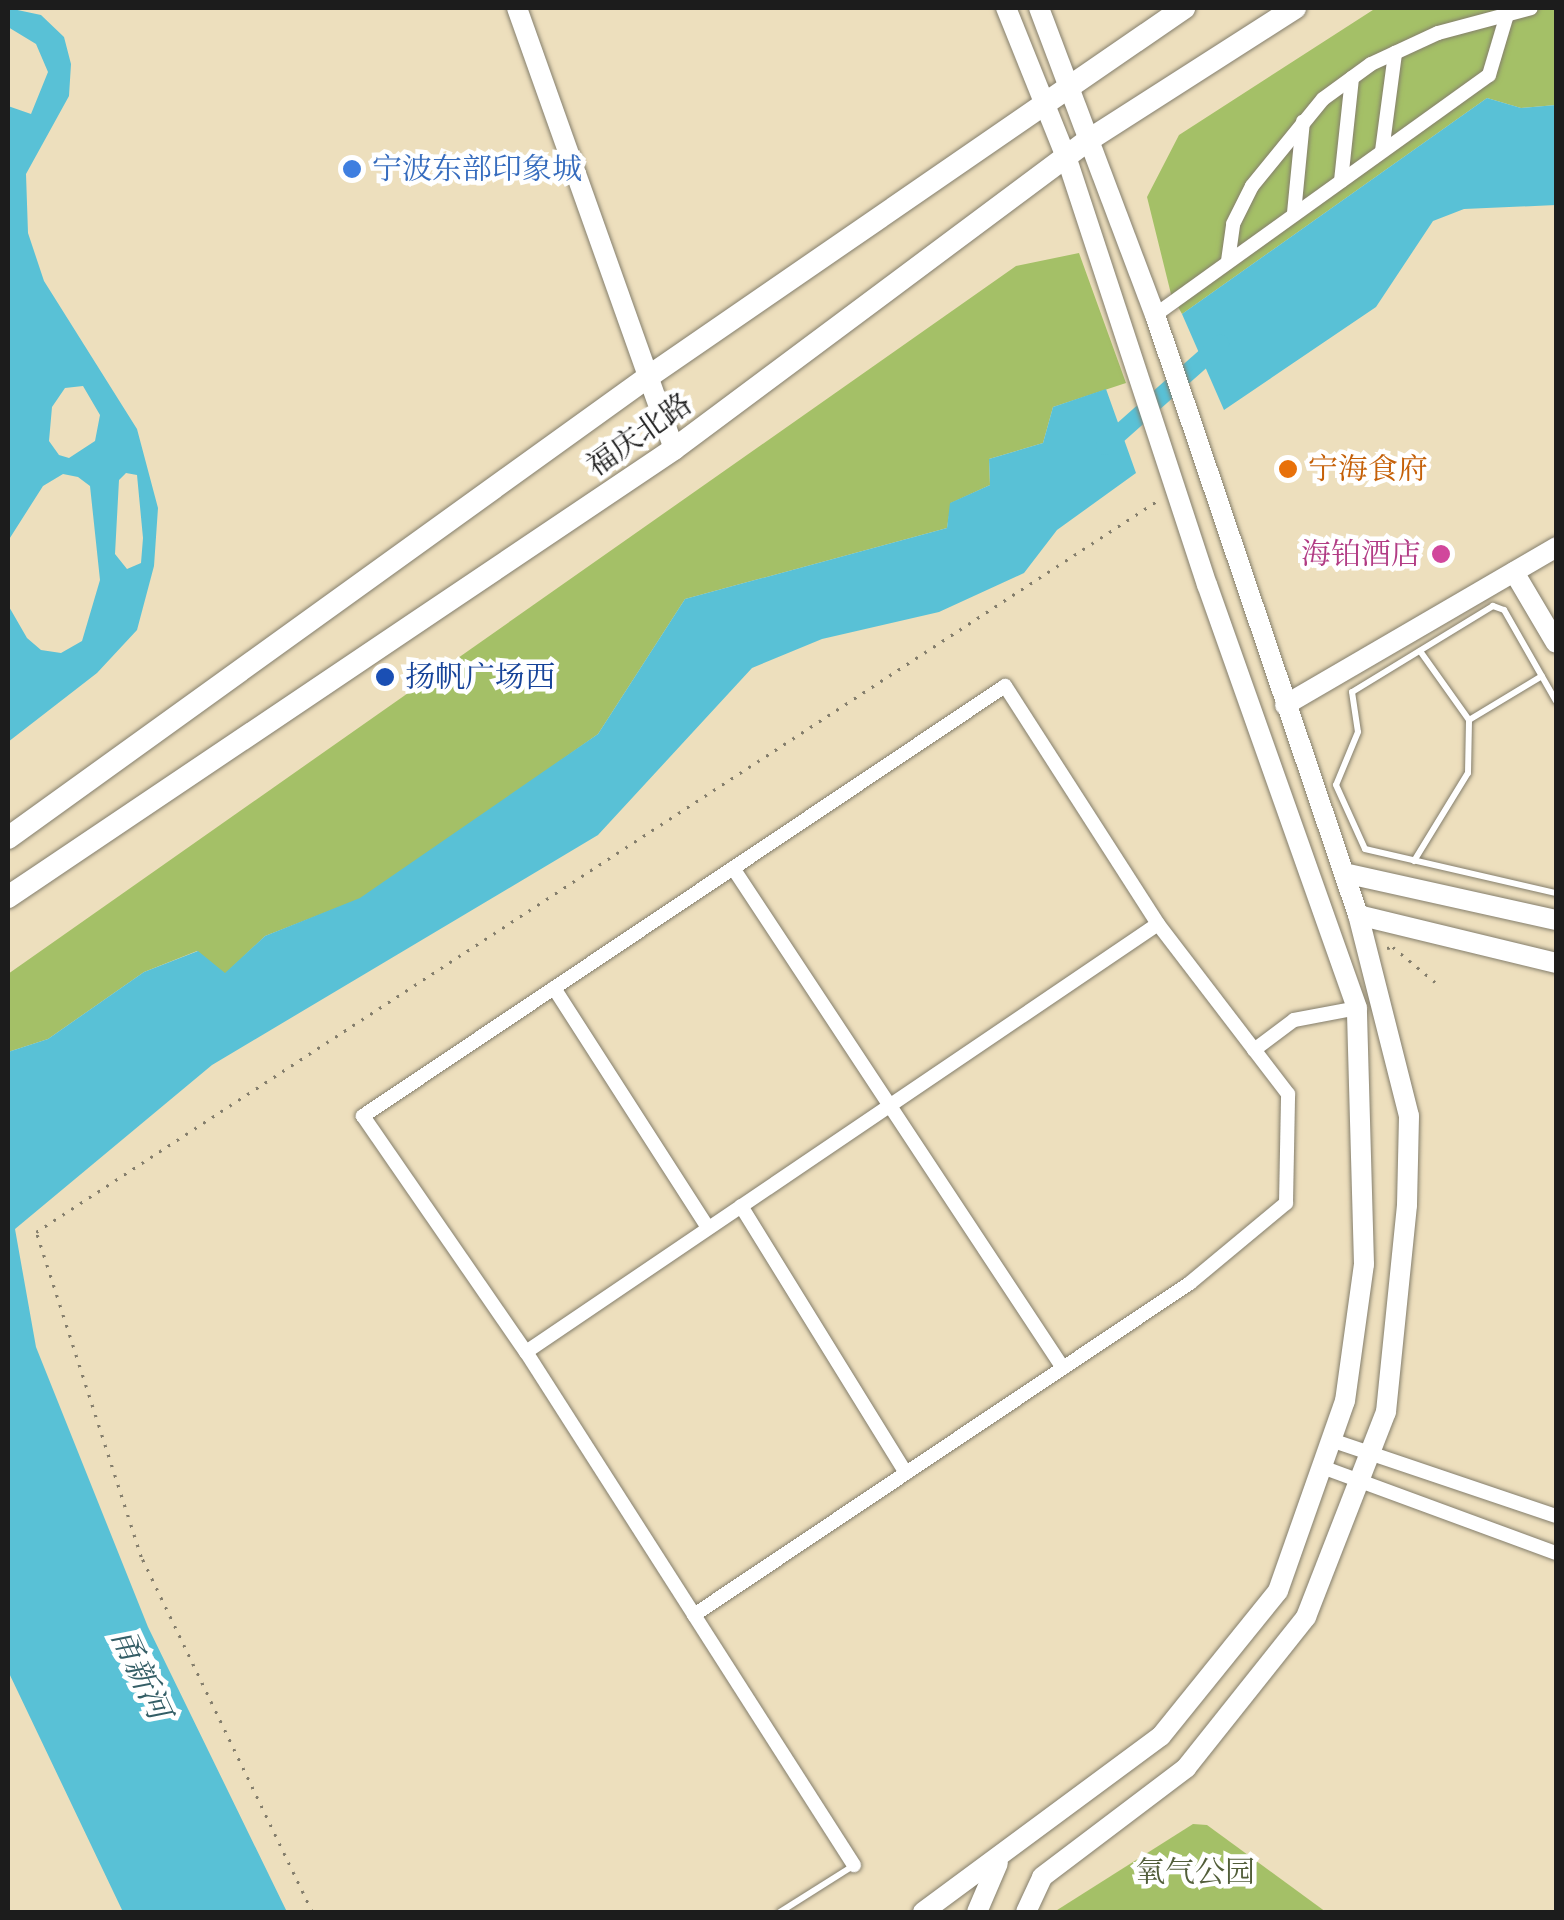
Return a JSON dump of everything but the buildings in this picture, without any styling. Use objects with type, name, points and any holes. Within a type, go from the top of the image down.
[{"type":"main road","points":[[517,8],[674,449]]},
{"type":"main road","points":[[923,1912],[999,1861],[1161,1736],[1278,1591],[1344,1401],[1364,1264],[1357,1008],[1176,489],[1066,157],[1006,8]]},
{"type":"main road","points":[[1026,1912],[1042,1878],[1186,1768],[1306,1616],[1386,1412],[1407,1205],[1409,1116],[1344,873],[1156,315],[1038,8]]},
{"type":"main road","name":"福庆北路","points":[[8,838],[648,378],[1184,8]]},
{"type":"main road","name":"福庆北路","points":[[8,897],[674,449],[1088,141],[1295,8]]},
{"type":"main road","points":[[1285,705],[1556,547]]},
{"type":"main road","points":[[1514,572],[1556,644]]},
{"type":"main road","points":[[1344,873],[1556,920]]},
{"type":"main road","points":[[1358,915],[1556,963]]},
{"type":"main road","points":[[978,1912],[999,1861]]},
{"type":"street","points":[[1228,260],[1233,224],[1252,186],[1303,121],[1352,78],[1395,53],[1509,10],[1532,8]]},
{"type":"street","points":[[1156,315],[1490,75],[1509,10]]},
{"type":"street","points":[[1382,152],[1395,53]]},
{"type":"street","points":[[1341,180],[1352,78]]},
{"type":"street","points":[[1294,214],[1303,121]]},
{"type":"street","points":[[694,1615],[1190,1283],[1286,1204],[1288,1094],[1158,924],[1005,686],[363,1116],[526,1352],[854,1866]]},
{"type":"street","points":[[733,868],[1063,1368]]},
{"type":"street","points":[[526,1352],[1158,924]]},
{"type":"street","points":[[554,988],[708,1228]]},
{"type":"street","points":[[1254,1050],[1294,1020],[1357,1008]]},
{"type":"street","points":[[742,1206],[906,1473]]},
{"type":"street","points":[[1331,1440],[1556,1516]]},
{"type":"street","points":[[1322,1467],[1556,1554]]},
{"type":"lane","points":[[1556,698],[1504,610],[1493,606],[1352,692],[1358,732],[1336,785],[1365,849],[1556,893]]},
{"type":"lane","points":[[1414,860],[1468,773],[1469,720],[1420,651]]},
{"type":"lane","points":[[1469,720],[1542,676]]},
{"type":"lane","points":[[780,1912],[854,1866]]},
{"type":"path","points":[[312,1912],[141,1557],[36,1232],[1176,489]]},
{"type":"green space","points":[[1376,8],[1556,8],[1556,105],[1521,108],[1487,98],[1182,314],[1171,294],[1147,197],[1179,135]]},
{"type":"green space","points":[[1079,253],[1126,383],[1053,407],[1043,443],[989,459],[990,485],[951,503],[947,528],[685,599],[598,734],[440,846],[360,899],[265,936],[225,974],[197,951],[144,972],[48,1039],[8,1052],[8,974],[1016,266]]},
{"type":"green space","name":"氧气公园","points":[[1193,1824],[1207,1825],[1326,1912],[1054,1912]]},
{"type":"water","points":[[8,8],[41,15],[64,37],[71,64],[69,96],[26,174],[28,233],[44,281],[137,429],[158,508],[154,566],[137,630],[97,673],[8,742],[8,605],[27,638],[41,650],[61,653],[82,641],[100,580],[90,486],[78,477],[63,474],[43,486],[8,541],[8,106],[31,114],[48,72],[36,44],[8,27]],"holes":[[[83,386],[100,415],[95,441],[69,458],[59,455],[49,441],[52,407],[65,388]],[[126,473],[137,475],[143,538],[141,563],[127,569],[115,554],[119,480]]]},
{"type":"water","points":[[1487,98],[1521,108],[1556,105],[1556,205],[1464,209],[1433,221],[1376,307],[1224,410],[1182,314]]},
{"type":"water","name":"甬新河","points":[[1106,389],[1136,473],[1057,530],[1024,573],[939,612],[822,639],[752,668],[598,835],[212,1065],[15,1229],[36,1347],[148,1627],[287,1912],[123,1912],[8,1671],[8,1052],[48,1039],[144,972],[198,951],[225,973],[265,936],[360,898],[598,734],[685,599],[947,528],[950,503],[990,485],[989,459],[1043,443],[1053,407]]},
{"type":"waterway","points":[[1105,446],[1220,344]]},
{"type":"place","name":"宁波东部印象城","points":[[352,169]]},
{"type":"place","name":"宁海食府","points":[[1288,469]]},
{"type":"place","name":"海铂酒店","points":[[1441,554]]},
{"type":"place","name":"扬帆广场西","points":[[385,677]]}]
